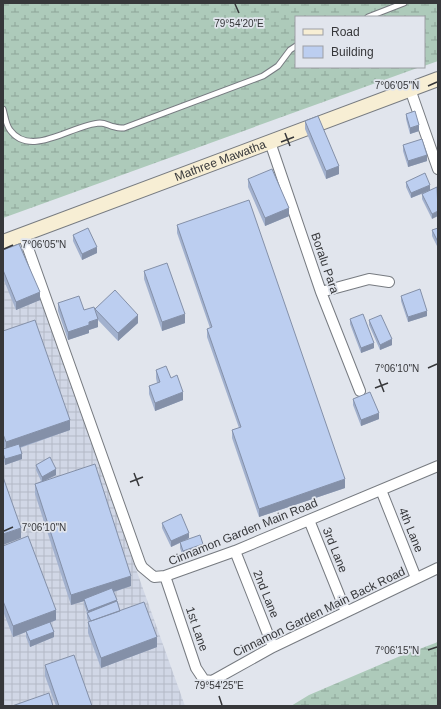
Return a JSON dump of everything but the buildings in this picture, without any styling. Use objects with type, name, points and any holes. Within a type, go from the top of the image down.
[{"type":"street","name":"Mathree Mawatha","points":[[3,242],[438,79]]},
{"type":"street","points":[[410,89],[438,170]]},
{"type":"street","name":"Boralu Para","points":[[270,142],[321,292],[360,391]]},
{"type":"street","name":"Cinnamon Garden Main Road","points":[[23,234],[140,563],[142,568],[154,577],[165,576],[234,551],[438,466]]},
{"type":"street","points":[[321,292],[368,279],[389,282]]},
{"type":"street","name":"4th Lane","points":[[381,490],[416,578]]},
{"type":"street","name":"3rd Lane","points":[[309,520],[346,612]]},
{"type":"street","name":"2nd Lane","points":[[234,551],[273,647]]},
{"type":"street","name":"Cinnamon Garden Main Back Road","points":[[212,680],[273,647],[438,568]]},
{"type":"street","name":"1st Lane","points":[[165,576],[196,668],[204,680],[212,680]]},
{"type":"lane","points":[[371,16],[404,3]]},
{"type":"lane","points":[[3,110],[9,129],[18,139],[27,142],[45,140],[88,125],[100,123],[124,128],[263,76],[278,66],[290,50],[295,47]]},
{"type":"shaded area","points":[[22,246],[185,706],[3,706],[3,253]]},
{"type":"green space","points":[[3,3],[438,3],[438,61],[425,66],[425,16],[295,16],[295,68],[417,68],[3,218]]},
{"type":"green space","points":[[438,642],[438,706],[291,706],[309,695],[398,657]]}]
